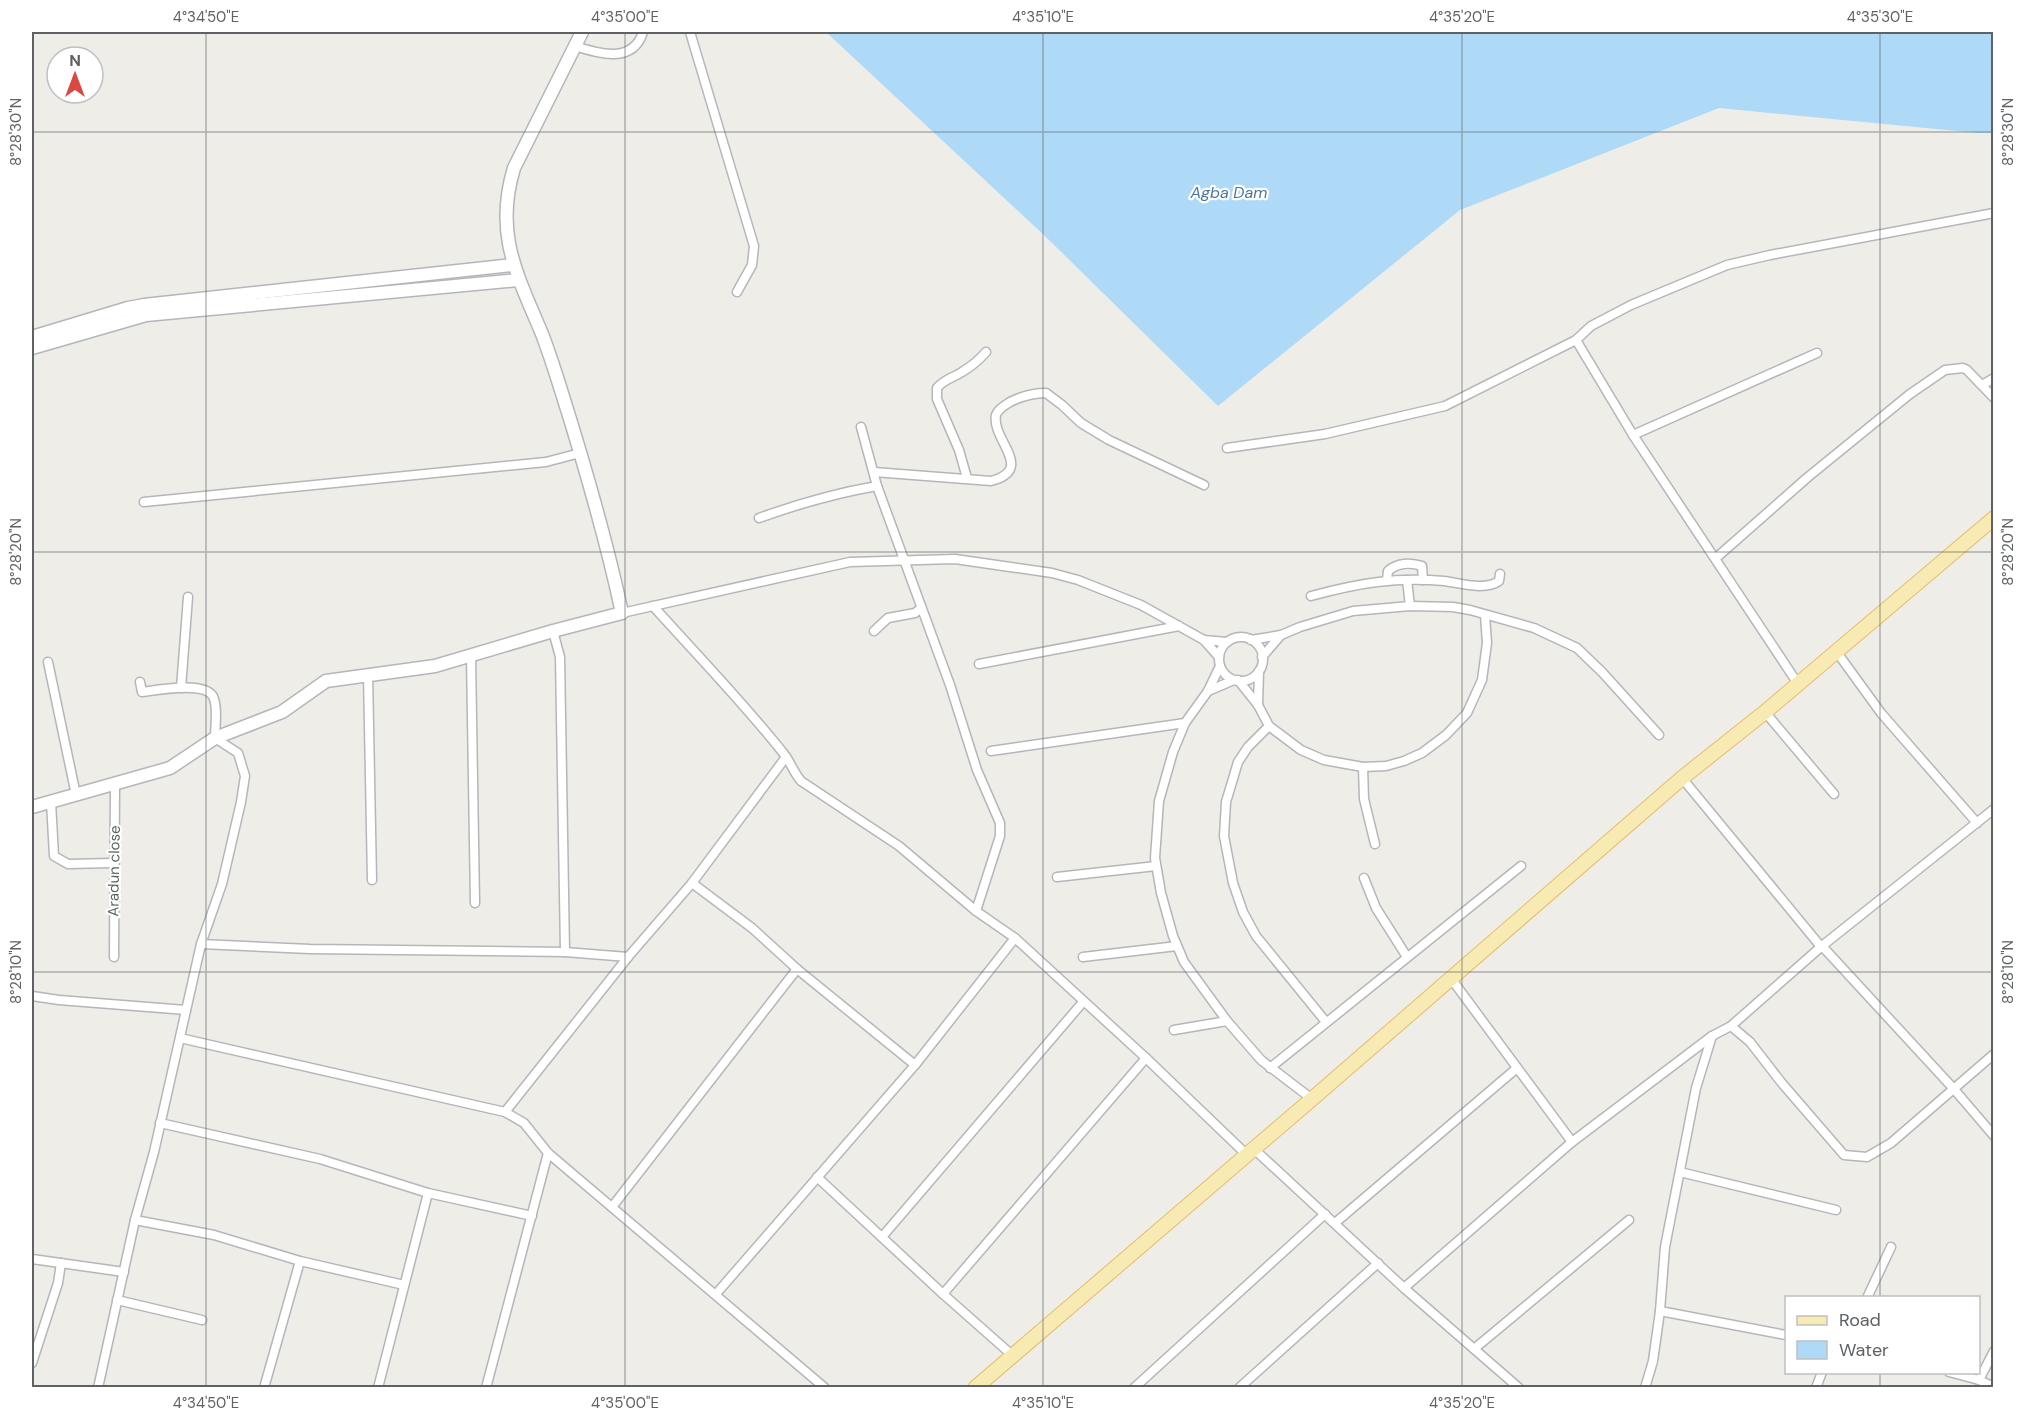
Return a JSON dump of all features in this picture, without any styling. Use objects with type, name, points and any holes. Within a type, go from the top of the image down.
[{"type":"main road","points":[[975,1388],[1682,778],[1765,712],[1994,518]]},
{"type":"street","points":[[582,32],[514,168],[507,191],[507,231],[513,265],[543,336],[580,453],[622,613]]},
{"type":"street","points":[[575,46],[598,54],[626,52],[635,46],[643,32]]},
{"type":"street","points":[[690,32],[754,246],[752,265],[737,292]]},
{"type":"street","points":[[1227,448],[1325,434],[1445,406],[1576,339],[1591,326],[1631,305],[1727,265],[1994,213]]},
{"type":"street","points":[[32,337],[144,305],[513,265]]},
{"type":"street","points":[[32,348],[146,315],[518,280]]},
{"type":"street","points":[[1576,339],[1633,435],[1798,684]]},
{"type":"street","points":[[967,478],[937,399],[937,388],[943,380],[974,365],[986,352]]},
{"type":"street","points":[[1633,435],[1817,353]]},
{"type":"street","points":[[1716,558],[1808,477],[1910,393],[1945,370],[1963,368],[1972,373],[1994,398]]},
{"type":"street","points":[[1982,385],[1994,378]]},
{"type":"street","points":[[874,472],[991,481],[1004,477],[1009,473],[1012,464],[997,424],[996,414],[1011,402],[1035,393],[1046,393],[1082,423],[1109,440],[1204,485]]},
{"type":"street","points":[[861,427],[877,486],[950,685],[977,770],[999,823],[1000,836],[976,910]]},
{"type":"street","points":[[144,502],[546,462],[580,453]]},
{"type":"street","points":[[759,518],[801,503],[877,486]]},
{"type":"street","points":[[32,807],[170,768],[215,738],[282,712],[323,682],[435,666],[622,613],[850,562],[955,559],[1052,573],[1078,580],[1141,605],[1204,640],[1227,642],[1241,637],[1251,640],[1259,647],[1262,657]]},
{"type":"street","points":[[1387,580],[1388,571],[1392,568],[1411,564],[1422,566],[1423,580]]},
{"type":"street","points":[[1311,596],[1361,583],[1387,580],[1423,580],[1487,586],[1499,581],[1500,574]]},
{"type":"street","points":[[1407,580],[1410,606]]},
{"type":"street","points":[[181,688],[188,597]]},
{"type":"street","points":[[653,606],[740,702],[786,757],[801,781],[899,846],[976,910],[1015,938],[1250,1152],[1335,1223],[1404,1288],[1519,1388]]},
{"type":"street","points":[[1251,640],[1281,635],[1299,627],[1353,611],[1410,606],[1453,607],[1534,628],[1577,648],[1659,735]]},
{"type":"street","points":[[874,631],[888,618],[915,613],[921,608]]},
{"type":"street","points":[[1204,640],[1225,675],[1236,680],[1258,705],[1269,726],[1301,750],[1324,760],[1363,767],[1386,766],[1422,753],[1446,735],[1467,713],[1482,680],[1487,643],[1485,615]]},
{"type":"street","points":[[979,664],[1179,626]]},
{"type":"street","points":[[553,631],[560,657],[565,952]]},
{"type":"street","points":[[1258,705],[1259,670],[1262,657],[1281,635]]},
{"type":"street","points":[[1227,642],[1220,652],[1219,662],[1208,691],[1185,723],[1173,752],[1159,801],[1156,866],[1161,893],[1184,962],[1227,1021],[1270,1068],[1312,1099]]},
{"type":"street","points":[[1836,651],[1881,713],[1977,823]]},
{"type":"street","points":[[471,656],[475,903]]},
{"type":"street","points":[[48,662],[76,795]]},
{"type":"street","points":[[1208,691],[1236,680],[1248,680],[1259,670]]},
{"type":"street","points":[[368,674],[372,880]]},
{"type":"street","points":[[140,682],[142,692],[181,688],[199,688],[209,691],[214,698],[215,738]]},
{"type":"street","points":[[1765,712],[1834,794]]},
{"type":"street","points":[[991,751],[1185,723]]},
{"type":"street","points":[[1269,726],[1248,747],[1238,762],[1226,801],[1224,836],[1233,883],[1247,920],[1256,936],[1326,1022]]},
{"type":"street","points":[[98,1388],[135,1220],[201,944],[222,884],[245,776],[238,753],[215,738]]},
{"type":"street","points":[[505,1112],[628,957],[692,883],[786,757]]},
{"type":"street","points":[[1363,767],[1364,799],[1375,844]]},
{"type":"street","points":[[1682,778],[1822,947],[1953,1088],[1994,1136]]},
{"type":"street","name":"Aradun close","points":[[114,957],[115,784]]},
{"type":"street","points":[[51,802],[54,856],[68,864],[113,863]]},
{"type":"street","points":[[1404,1288],[1572,1142],[1712,1036],[1731,1026],[1822,947],[1994,809]]},
{"type":"street","points":[[1057,877],[1156,866]]},
{"type":"street","points":[[1270,1068],[1521,866]]},
{"type":"street","points":[[1364,878],[1376,908],[1407,957]]},
{"type":"street","points":[[692,883],[752,928],[797,969],[915,1065]]},
{"type":"street","points":[[716,1294],[915,1065],[1015,938]]},
{"type":"street","points":[[201,944],[310,949],[565,952],[628,957]]},
{"type":"street","points":[[1083,957],[1177,945]]},
{"type":"street","points":[[612,1207],[797,969]]},
{"type":"street","points":[[1450,977],[1572,1142]]},
{"type":"street","points":[[32,996],[186,1010]]},
{"type":"street","points":[[882,1237],[1083,1002]]},
{"type":"street","points":[[1174,1030],[1227,1021]]},
{"type":"street","points":[[1731,1026],[1750,1042],[1780,1082],[1844,1155],[1867,1157],[1891,1143],[1994,1054]]},
{"type":"street","points":[[1645,1388],[1653,1361],[1665,1247],[1696,1088],[1712,1036]]},
{"type":"street","points":[[180,1038],[505,1112],[524,1123],[548,1153],[825,1388]]},
{"type":"street","points":[[943,1294],[1146,1058]]},
{"type":"street","points":[[1335,1223],[1517,1068]]},
{"type":"street","points":[[160,1123],[320,1159],[428,1193],[532,1216]]},
{"type":"street","points":[[486,1388],[548,1153]]},
{"type":"street","points":[[1680,1172],[1836,1210]]},
{"type":"street","points":[[817,1177],[1012,1355]]},
{"type":"street","points":[[378,1388],[428,1193]]},
{"type":"street","points":[[1134,1388],[1325,1215]]},
{"type":"street","points":[[135,1220],[214,1235],[300,1261],[404,1285]]},
{"type":"street","points":[[1474,1349],[1629,1220]]},
{"type":"street","points":[[1868,1296],[1891,1246]]},
{"type":"street","points":[[32,1258],[124,1272]]},
{"type":"street","points":[[264,1388],[300,1261]]},
{"type":"street","points":[[32,1363],[58,1282],[61,1263]]},
{"type":"street","points":[[1239,1388],[1378,1263]]},
{"type":"street","points":[[117,1300],[202,1320]]},
{"type":"street","points":[[1660,1311],[1785,1335]]},
{"type":"street","points":[[1979,1380],[1994,1351]]},
{"type":"street","points":[[1956,1374],[1994,1387]]},
{"type":"street","points":[[1246,1381],[1254,1388]]},
{"type":"water","name":"Agba Dam","points":[[826,32],[1993,32],[1993,133],[1719,108],[1460,210],[1218,406],[1047,238]]}]
